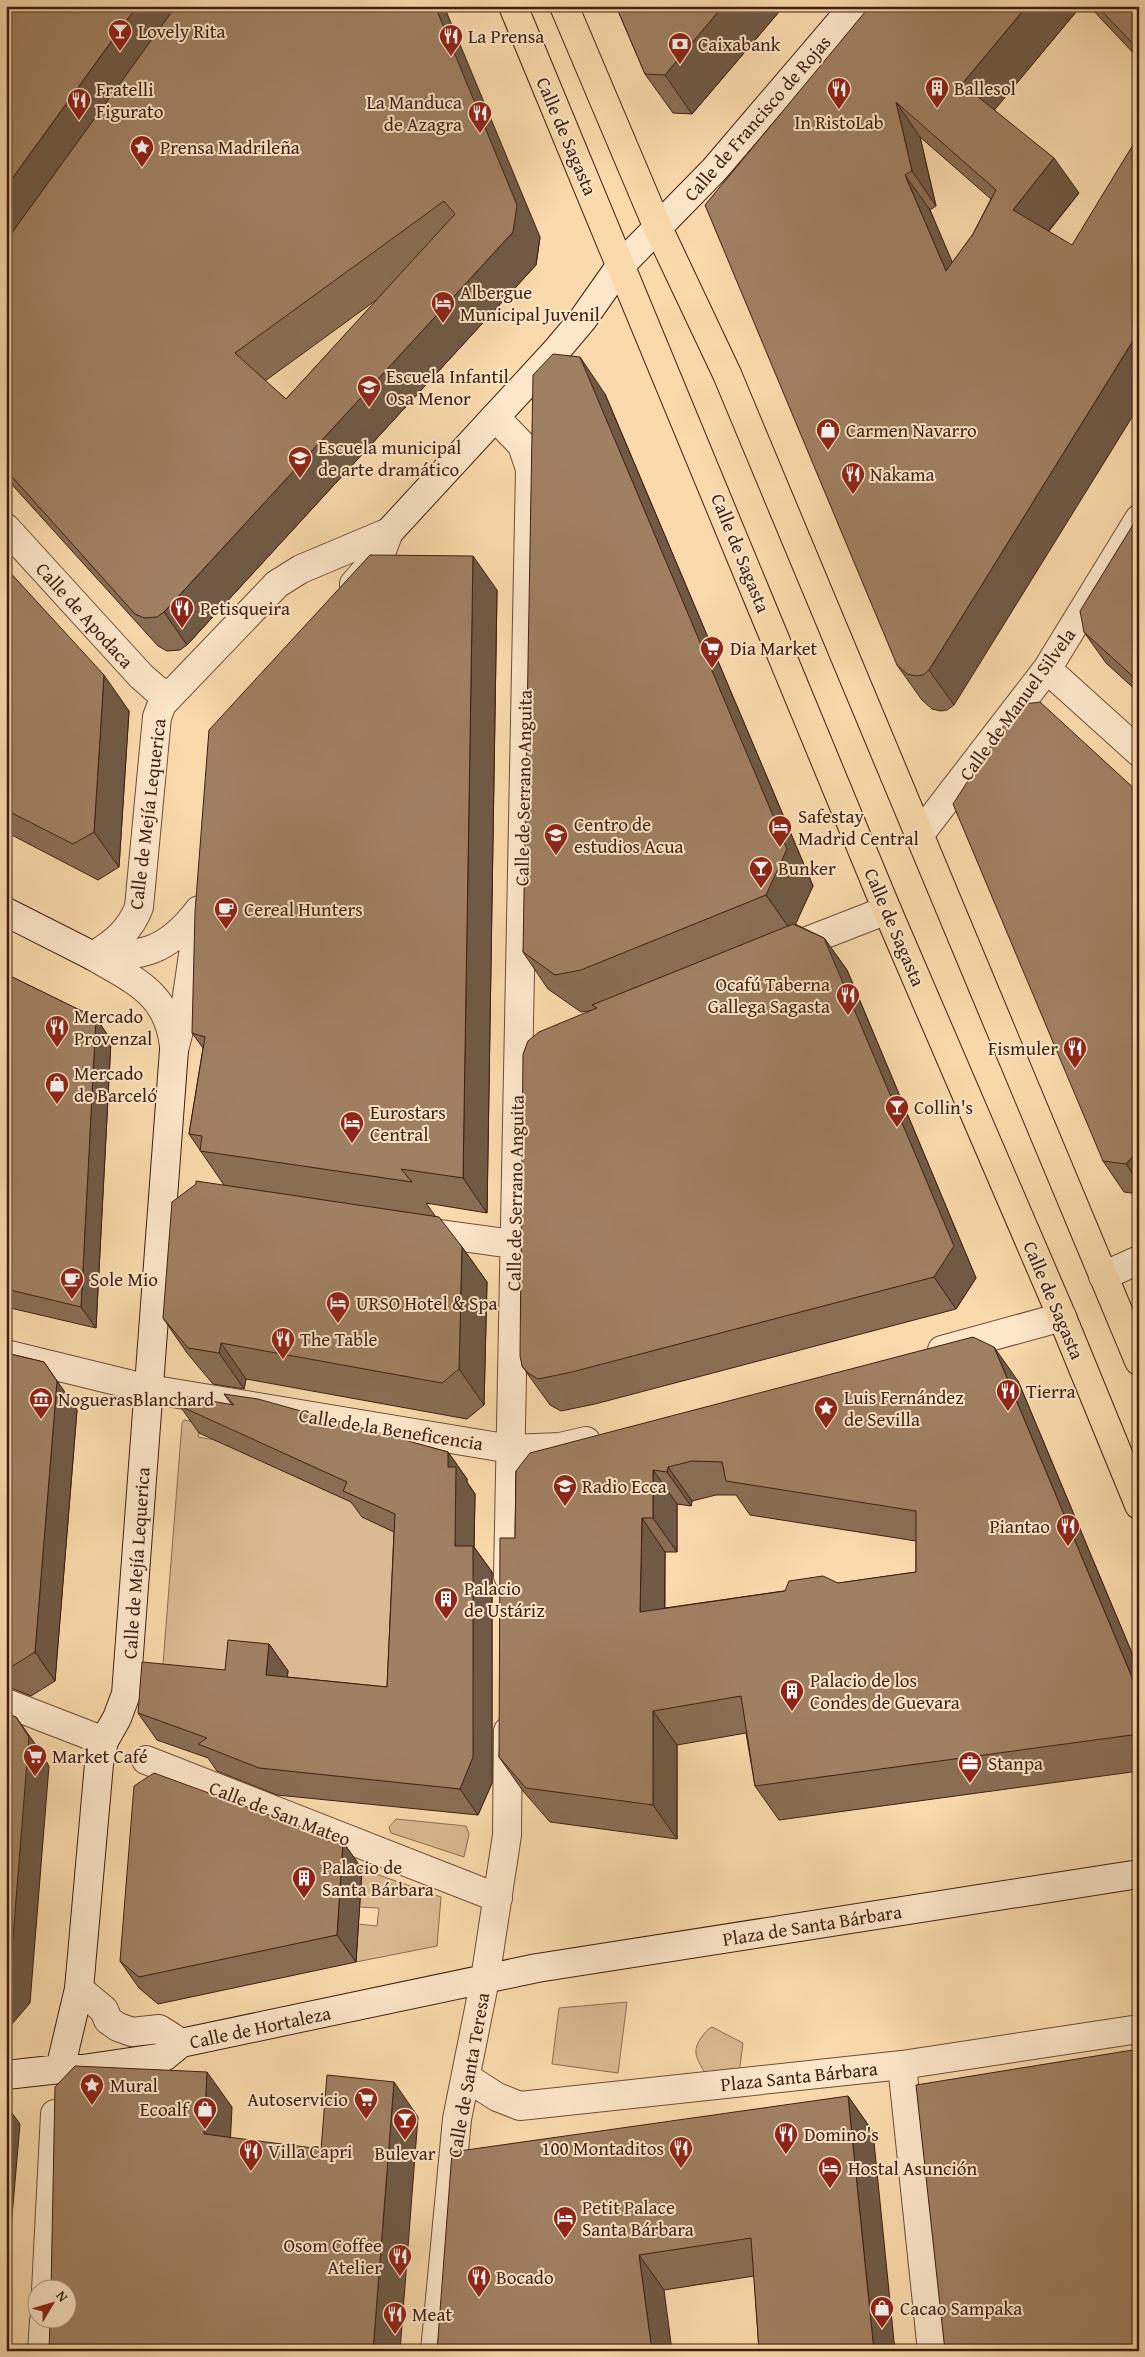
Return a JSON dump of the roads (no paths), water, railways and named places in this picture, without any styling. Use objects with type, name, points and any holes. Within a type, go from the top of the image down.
[{"type":"main road","name":"Calle de Sagasta","points":[[513,6],[887,910],[1062,1318],[1139,1505]]},
{"type":"main road","points":[[564,6],[658,228],[727,374],[1139,1360]]},
{"type":"street","name":"Calle de Francisco de Rojas","points":[[658,228],[720,163],[854,6]]},
{"type":"street","points":[[621,265],[658,228]]},
{"type":"street","name":"Calle de Mejía Lequerica","points":[[341,599],[381,553],[390,532],[570,335],[621,265]]},
{"type":"street","name":"Calle de Serrano Anguita","points":[[495,417],[522,446],[530,469],[530,1046],[513,1244],[513,1386],[508,1602]]},
{"type":"street","name":"Calle de Manuel Silvela","points":[[920,834],[1047,669],[1139,519]]},
{"type":"street","name":"Calle de Apodaca","points":[[6,528],[142,676],[158,691],[170,694]]},
{"type":"street","name":"Calle de Mejía Lequerica","points":[[47,2280],[55,2113],[60,2069],[79,1989],[99,1764],[104,1741],[117,1718],[126,1694],[174,1050],[172,1027],[161,1005],[142,987],[93,956],[126,931],[132,924],[139,906],[157,717],[162,704],[277,584],[302,569],[390,532]]},
{"type":"street","points":[[1047,669],[1139,752]]},
{"type":"street","name":"Calle de Mejía Lequerica","points":[[174,1050],[186,1004],[200,910],[202,882]]},
{"type":"street","points":[[6,912],[93,956],[119,956],[155,949],[186,928],[200,910]]},
{"type":"street","points":[[762,960],[887,910]]},
{"type":"street","points":[[164,1187],[170,1192],[191,1196]]},
{"type":"street","points":[[391,1227],[513,1244]]},
{"type":"street","points":[[1103,1276],[1139,1260]]},
{"type":"street","points":[[916,1356],[1062,1318]]},
{"type":"street","name":"Calle de la Beneficencia","points":[[6,1354],[149,1389],[511,1448],[560,1447],[609,1435]]},
{"type":"street","points":[[6,1703],[104,1741]]},
{"type":"street","points":[[486,1978],[507,1835],[508,1709]]},
{"type":"street","name":"Calle de San Mateo","points":[[146,1760],[498,1898]]},
{"type":"street","name":"Plaza de Santa Bárbara","points":[[486,1978],[537,1968],[1139,1874]]},
{"type":"street","name":"Calle de Hortaleza","points":[[6,2075],[60,2069],[83,2070],[164,2057],[181,2043],[486,1978]]},
{"type":"street","name":"Calle de Santa Teresa","points":[[435,2351],[457,2119],[486,1978]]},
{"type":"street","points":[[79,1989],[104,2010],[108,2020],[118,2027],[132,2032],[159,2029],[181,2043]]},
{"type":"street","name":"Plaza Santa Bárbara","points":[[466,2076],[497,2097],[520,2106],[902,2065],[1139,2029]]},
{"type":"street","points":[[902,2065],[932,2351]]},
{"type":"street","points":[[42,2351],[43,2330]]},
{"type":"place","name":"Lovely Rita","points":[[120,52]]},
{"type":"place","name":"La Prensa","points":[[451,57]]},
{"type":"place","name":"Caixabank","points":[[680,65]]},
{"type":"place","name":"Ballesol","points":[[937,109]]},
{"type":"place","name":"In RistoLab","points":[[839,110]]},
{"type":"place","name":"Fratelli Figurato","points":[[79,121]]},
{"type":"place","name":"La Manduca de Azagra","points":[[480,134]]},
{"type":"place","name":"Prensa Madrileña","points":[[142,168]]},
{"type":"place","name":"Albergue Municipal Juvenil","points":[[443,324]]},
{"type":"place","name":"Escuela Infantil Osa Menor","points":[[369,408]]},
{"type":"place","name":"Carmen Navarro","points":[[828,451]]},
{"type":"place","name":"Escuela municipal de arte dramático","points":[[300,479]]},
{"type":"place","name":"Nakama","points":[[853,495]]},
{"type":"place","name":"Petisqueira","points":[[182,629]]},
{"type":"place","name":"Dia Market","points":[[712,669]]},
{"type":"place","name":"Safestay Madrid Central","points":[[780,848]]},
{"type":"place","name":"Centro de estudios Acua","points":[[556,856]]},
{"type":"place","name":"Bunker","points":[[761,889]]},
{"type":"place","name":"Cereal Hunters","points":[[226,930]]},
{"type":"place","name":"Ocafú Taberna Gallega Sagasta","points":[[848,1016]]},
{"type":"place","name":"Mercado Provenzal","points":[[57,1048]]},
{"type":"place","name":"Fismuler","points":[[1075,1069]]},
{"type":"place","name":"Mercado de Barceló","points":[[57,1105]]},
{"type":"place","name":"Collin's","points":[[897,1128]]},
{"type":"place","name":"Eurostars Central","points":[[352,1144]]},
{"type":"place","name":"Sole Mio","points":[[72,1300]]},
{"type":"place","name":"URSO Hotel & Spa","points":[[338,1324]]},
{"type":"place","name":"The Table","points":[[283,1360]]},
{"type":"place","name":"Tierra","points":[[1008,1412]]},
{"type":"place","name":"NoguerasBlanchard","points":[[41,1420]]},
{"type":"place","name":"Luis Fernández de Sevilla","points":[[826,1429]]},
{"type":"place","name":"Radio Ecca","points":[[565,1507]]},
{"type":"place","name":"Piantao","points":[[1068,1547]]},
{"type":"place","name":"Palacio de Ustáriz","points":[[446,1620]]},
{"type":"place","name":"Palacio de los Condes de Guevara","points":[[792,1712]]},
{"type":"place","name":"Market Café","points":[[35,1777]]},
{"type":"place","name":"Stanpa","points":[[970,1784]]},
{"type":"place","name":"Palacio de Santa Bárbara","points":[[304,1899]]},
{"type":"place","name":"Mural","points":[[92,2106]]},
{"type":"place","name":"Autoservicio","points":[[366,2120]]},
{"type":"place","name":"Ecoalf","points":[[205,2130]]},
{"type":"place","name":"Bulevar","points":[[405,2141]]},
{"type":"place","name":"Domino's","points":[[786,2155]]},
{"type":"place","name":"100 Montaditos","points":[[681,2169]]},
{"type":"place","name":"Villa Capri","points":[[251,2172]]},
{"type":"place","name":"Hostal Asunción","points":[[830,2189]]},
{"type":"place","name":"Petit Palace Santa Bárbara","points":[[565,2239]]},
{"type":"place","name":"Osom Coffee Atelier","points":[[400,2277]]},
{"type":"place","name":"Bocado","points":[[479,2298]]},
{"type":"place","name":"Cacao Sampaka","points":[[882,2329]]},
{"type":"place","name":"Meat","points":[[395,2335]]}]
